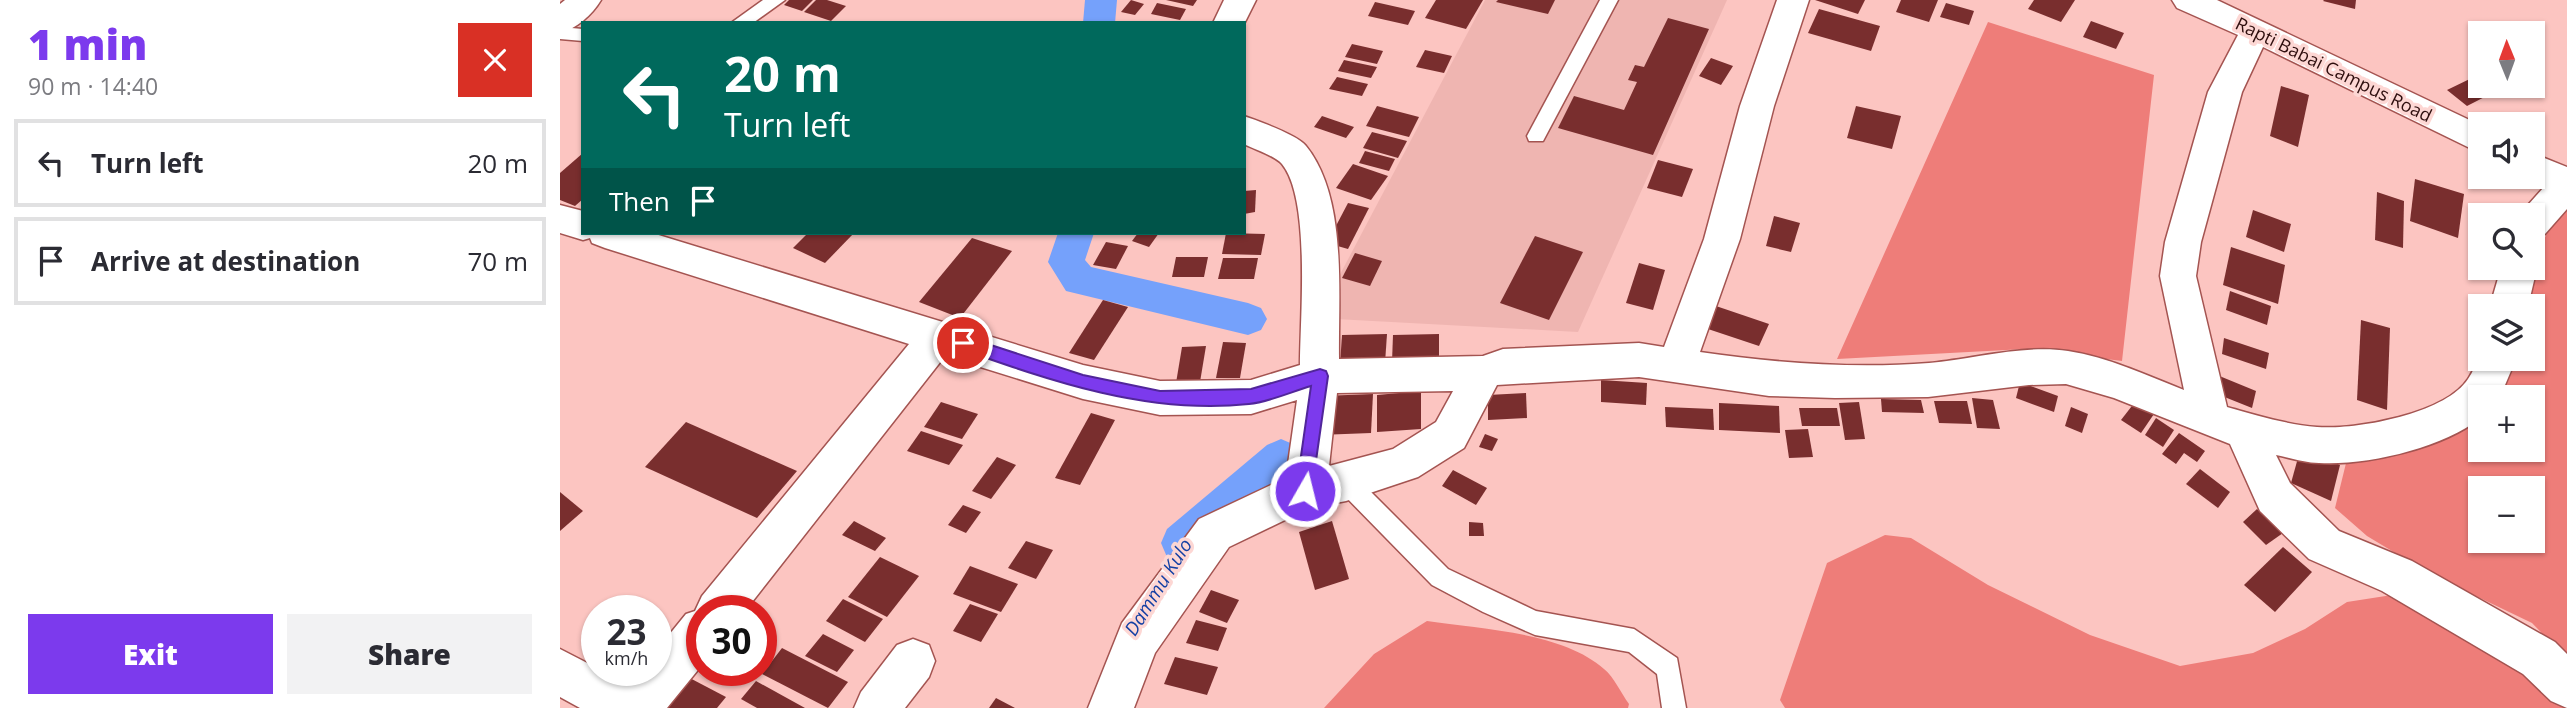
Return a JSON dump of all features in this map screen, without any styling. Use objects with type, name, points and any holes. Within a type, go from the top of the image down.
[{"type":"street","points":[[560,22],[585,0]]},
{"type":"street","points":[[1230,21],[1240,0]]},
{"type":"street","points":[[1676,366],[1722,239],[1757,106],[1793,0]]},
{"type":"street","name":"Rapti Babai Campus Road","points":[[2188,0],[2256,30],[2468,134]]},
{"type":"street","points":[[2256,30],[2225,92],[2183,242],[2178,276],[2227,425],[2275,497],[2324,545],[2397,576],[2469,617],[2539,658],[2567,685]]},
{"type":"street","points":[[1246,130],[1293,153],[1309,181],[1318,218],[1320,376],[1305,491]]},
{"type":"street","points":[[2545,173],[2567,184],[2545,209]]},
{"type":"street","points":[[560,219],[581,225]]},
{"type":"street","points":[[612,235],[1083,382],[1160,398],[1251,397],[1320,376],[1483,373],[1503,366],[1639,360],[1769,379],[1835,382],[1928,380],[2029,368],[2066,368],[2120,382],[2227,425],[2316,444],[2351,445],[2389,438],[2457,413],[2482,393],[2492,371]]},
{"type":"street","points":[[730,595],[939,335]]},
{"type":"street","points":[[1111,708],[1138,639],[1214,533],[1305,491],[1346,482],[1404,464],[1450,435],[1483,373]]},
{"type":"street","points":[[638,708],[686,650]]},
{"type":"street","points":[[877,708],[913,661]]},
{"type":"street","points":[[560,671],[626,708]]},
{"type":"lane","points":[[743,21],[776,0]]},
{"type":"lane","points":[[1536,136],[1609,0]]},
{"type":"lane","points":[[560,33],[581,35]]},
{"type":"lane","points":[[1346,482],[1440,577],[1490,604],[1535,623],[1634,641],[1668,667],[1674,708]]},
{"type":"shaded area","points":[[1485,0],[1727,0],[1578,332],[1317,318]]},
{"type":"shaded area","points":[[1988,22],[2154,75],[2122,361],[2025,349],[1837,359]]},
{"type":"shaded area","points":[[2567,206],[2567,659],[2532,623],[2432,575],[2367,536],[2335,508],[2348,455],[2468,411],[2468,462],[2545,462],[2545,385],[2496,385],[2503,371],[2545,371],[2545,294],[2530,294],[2532,280],[2545,280],[2545,237]]},
{"type":"shaded area","points":[[1885,535],[1911,538],[1988,585],[2090,635],[2180,666],[2253,653],[2305,629],[2347,602],[2392,595],[2521,662],[2567,708],[1785,708],[1780,700],[1827,563]]},
{"type":"shaded area","points":[[1427,621],[1520,634],[1566,647],[1587,657],[1608,672],[1629,704],[1628,708],[1324,708],[1374,654]]},
{"type":"building","points":[[789,0],[813,0],[802,11],[784,5]]},
{"type":"building","points":[[816,0],[827,0],[846,6],[831,21],[804,12]]},
{"type":"building","points":[[1131,0],[1144,4],[1135,15],[1121,12]]},
{"type":"building","points":[[1166,0],[1197,0],[1193,6]]},
{"type":"building","points":[[1436,0],[1483,0],[1466,29],[1425,18]]},
{"type":"building","points":[[1555,0],[1548,14],[1496,2]]},
{"type":"building","points":[[1815,0],[1865,0],[1858,14]]},
{"type":"building","points":[[1901,0],[1938,0],[1929,22],[1896,12]]},
{"type":"building","points":[[2034,0],[2075,0],[2061,22],[2028,9]]},
{"type":"building","points":[[2356,0],[2355,9],[2323,1]]},
{"type":"building","points":[[1375,2],[1415,11],[1408,25],[1368,16]]},
{"type":"building","points":[[1157,3],[1186,9],[1180,20],[1151,14]]},
{"type":"building","points":[[1946,3],[1974,11],[1969,25],[1940,17]]},
{"type":"building","points":[[1819,9],[1880,26],[1871,51],[1808,33]]},
{"type":"building","points":[[1668,18],[1709,29],[1653,155],[1558,128],[1574,96],[1624,110],[1637,82],[1628,80],[1635,65],[1644,67]]},
{"type":"building","points":[[2091,21],[2124,33],[2116,49],[2083,37]]},
{"type":"building","points":[[1352,44],[1383,51],[1377,64],[1345,57]]},
{"type":"building","points":[[1425,50],[1452,56],[1444,73],[1416,67]]},
{"type":"building","points":[[1711,58],[1733,66],[1721,85],[1699,76]]},
{"type":"building","points":[[1344,60],[1377,67],[1371,78],[1338,71]]},
{"type":"building","points":[[1337,77],[1368,84],[1362,96],[1329,89]]},
{"type":"building","points":[[2468,80],[2468,98],[2483,98],[2467,106],[2447,90]]},
{"type":"building","points":[[2281,86],[2309,95],[2298,147],[2270,136]]},
{"type":"building","points":[[1377,106],[1419,117],[1409,137],[1366,126]]},
{"type":"building","points":[[1856,106],[1901,116],[1892,149],[1847,138]]},
{"type":"building","points":[[1322,116],[1354,127],[1346,138],[1314,127]]},
{"type":"building","points":[[1372,132],[1407,141],[1398,158],[1363,148]]},
{"type":"building","points":[[1365,151],[1395,159],[1389,171],[1359,163]]},
{"type":"building","points":[[581,155],[581,201],[575,206],[560,200],[560,173]]},
{"type":"building","points":[[1658,160],[1693,169],[1682,197],[1647,188]]},
{"type":"building","points":[[1353,164],[1388,176],[1371,200],[1336,188]]},
{"type":"building","points":[[2415,179],[2464,194],[2458,238],[2410,221]]},
{"type":"building","points":[[1256,190],[1255,212],[1246,214],[1246,191]]},
{"type":"building","points":[[2377,192],[2404,201],[2403,248],[2375,240]]},
{"type":"building","points":[[1348,203],[1369,208],[1348,249],[1327,243]]},
{"type":"building","points":[[2253,210],[2291,224],[2284,252],[2246,237]]},
{"type":"building","points":[[1774,216],[1800,223],[1791,252],[1766,246]]},
{"type":"building","points":[[1265,234],[1261,255],[1222,254],[1226,235]]},
{"type":"building","points":[[806,235],[852,235],[825,263],[793,248]]},
{"type":"building","points":[[1136,235],[1158,235],[1149,247],[1132,241]]},
{"type":"building","points":[[1535,236],[1583,252],[1549,320],[1500,303]]},
{"type":"building","points":[[972,238],[1012,251],[960,318],[919,302]]},
{"type":"building","points":[[1106,242],[1128,246],[1116,269],[1093,265]]},
{"type":"building","points":[[2231,247],[2285,265],[2278,304],[2223,285]]},
{"type":"building","points":[[1355,253],[1382,261],[1370,286],[1342,278]]},
{"type":"building","points":[[1176,257],[1208,257],[1204,277],[1172,277]]},
{"type":"building","points":[[1223,258],[1258,258],[1254,279],[1218,279]]},
{"type":"building","points":[[1639,263],[1665,270],[1653,310],[1626,303]]},
{"type":"building","points":[[2230,291],[2271,306],[2267,325],[2226,310]]},
{"type":"building","points":[[1103,300],[1128,307],[1094,360],[1069,353]]},
{"type":"building","points":[[1713,305],[1769,324],[1759,346],[1702,327]]},
{"type":"building","points":[[2361,320],[2390,328],[2387,410],[2357,400]]},
{"type":"building","points":[[1387,334],[1385,363],[1340,364],[1342,335]]},
{"type":"building","points":[[1439,334],[1439,361],[1392,362],[1393,335]]},
{"type":"building","points":[[2224,338],[2269,353],[2266,369],[2222,354]]},
{"type":"building","points":[[1223,342],[1246,343],[1240,378],[1216,378]]},
{"type":"building","points":[[1206,346],[1200,382],[1176,383],[1182,347]]},
{"type":"building","points":[[2217,375],[2256,391],[2252,408],[2212,392]]},
{"type":"building","points":[[1601,380],[1647,383],[1646,405],[1601,402]]},
{"type":"building","points":[[2020,382],[2058,396],[2054,412],[2016,398]]},
{"type":"building","points":[[1421,391],[1421,429],[1377,432],[1377,395]]},
{"type":"building","points":[[1526,393],[1527,418],[1488,420],[1488,395]]},
{"type":"building","points":[[1373,394],[1371,433],[1319,435],[1322,396]]},
{"type":"building","points":[[1972,398],[1993,400],[2000,429],[1977,428]]},
{"type":"building","points":[[1881,399],[1921,400],[1924,413],[1882,412]]},
{"type":"building","points":[[1934,401],[1967,401],[1972,424],[1939,423]]},
{"type":"building","points":[[941,402],[978,414],[962,439],[924,427]]},
{"type":"building","points":[[1859,402],[1865,439],[1845,440],[1839,403]]},
{"type":"building","points":[[2135,402],[2154,414],[2141,433],[2121,420]]},
{"type":"building","points":[[1719,403],[1779,406],[1780,433],[1719,430]]},
{"type":"building","points":[[1665,407],[1713,409],[1714,430],[1666,427]]},
{"type":"building","points":[[2071,407],[2088,414],[2082,433],[2065,426]]},
{"type":"building","points":[[1799,408],[1837,408],[1840,426],[1802,426]]},
{"type":"building","points":[[1091,413],[1115,420],[1080,485],[1055,478]]},
{"type":"building","points":[[2156,418],[2174,430],[2163,447],[2145,435]]},
{"type":"building","points":[[686,422],[797,471],[757,518],[645,467]]},
{"type":"building","points":[[1808,429],[1813,457],[1789,458],[1785,430]]},
{"type":"building","points":[[921,431],[963,445],[949,465],[907,451]]},
{"type":"building","points":[[2179,433],[2205,451],[2197,462],[2184,453],[2176,464],[2162,454]]},
{"type":"building","points":[[1485,434],[1498,439],[1492,451],[1479,447]]},
{"type":"building","points":[[2301,447],[2340,465],[2331,501],[2291,483]]},
{"type":"building","points":[[997,457],[1016,465],[991,499],[972,491]]},
{"type":"building","points":[[2200,469],[2230,492],[2218,508],[2186,484]]},
{"type":"building","points":[[1453,470],[1487,488],[1476,505],[1442,486]]},
{"type":"building","points":[[560,492],[583,511],[560,531]]},
{"type":"building","points":[[963,505],[981,512],[966,533],[948,525]]},
{"type":"building","points":[[2257,509],[2283,533],[2266,545],[2243,522]]},
{"type":"building","points":[[854,521],[886,538],[875,551],[842,535]]},
{"type":"building","points":[[1332,521],[1349,579],[1315,590],[1299,532]]},
{"type":"building","points":[[1469,522],[1483,523],[1484,536],[1469,536]]},
{"type":"building","points":[[1026,541],[1053,550],[1036,579],[1008,568]]},
{"type":"building","points":[[2283,547],[2312,572],[2275,612],[2244,585]]},
{"type":"building","points":[[880,557],[919,576],[887,617],[848,597]]},
{"type":"building","points":[[970,566],[1018,584],[1001,612],[953,594]]},
{"type":"building","points":[[1211,590],[1239,600],[1227,623],[1199,612]]},
{"type":"building","points":[[843,599],[883,619],[865,642],[826,621]]},
{"type":"building","points":[[970,604],[998,614],[981,642],[953,631]]},
{"type":"building","points":[[1196,620],[1227,628],[1218,651],[1186,643]]},
{"type":"building","points":[[823,634],[854,650],[837,672],[805,656]]},
{"type":"building","points":[[782,648],[848,682],[828,708],[777,682],[777,654]]},
{"type":"building","points":[[1175,657],[1218,667],[1207,695],[1164,684]]},
{"type":"building","points":[[684,675],[686,686],[705,686],[726,697],[717,708],[657,708]]},
{"type":"building","points":[[752,686],[765,686],[805,708],[757,708],[741,699]]},
{"type":"building","points":[[996,698],[1015,708],[989,708]]},
{"type":"waterway","points":[[1099,21],[1101,0]]},
{"type":"waterway","points":[[1075,235],[1066,262],[1079,280],[1248,319]]},
{"type":"waterway","name":"Dammu Kulo","points":[[1182,543],[1281,458]]},
{"type":"route","points":[[963,343],[1083,382],[1160,398],[1251,397],[1320,376],[1305,491]]}]
